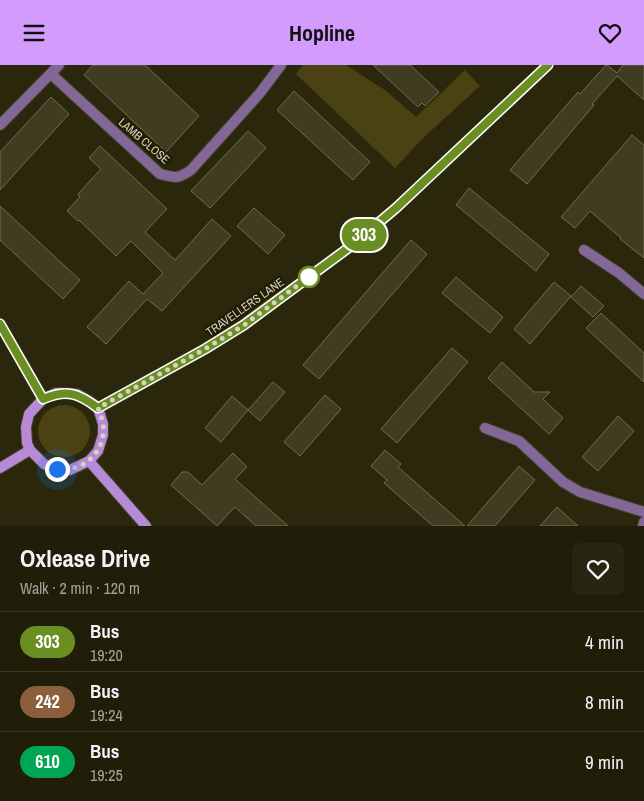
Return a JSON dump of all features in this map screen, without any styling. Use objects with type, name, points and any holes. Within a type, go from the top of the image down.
[{"type":"street","points":[[0,125],[59,65]]},
{"type":"street","name":"LAMB CLOSE","points":[[51,74],[160,173],[180,177],[192,170],[260,93],[281,65]]},
{"type":"street","name":"TRAVELLERS LANE","points":[[98,408],[205,349],[244,325],[351,246],[396,208],[548,65]]},
{"type":"street","points":[[584,250],[619,273],[644,294]]},
{"type":"street","points":[[0,324],[43,399]]},
{"type":"street","points":[[56,393],[77,394],[98,408],[103,424],[103,435],[98,451],[89,461],[70,469],[57,469],[44,464],[30,450],[27,443],[26,427],[29,414],[43,399],[56,393]]},
{"type":"street","points":[[485,428],[518,441],[563,482],[580,492],[644,512]]},
{"type":"street","points":[[0,469],[30,450]]},
{"type":"street","points":[[89,461],[146,526]]},
{"type":"street","points":[[643,526],[644,521]]},
{"type":"shaded area","points":[[303,65],[346,65],[385,90],[416,117],[465,70],[480,86],[424,137],[395,168],[296,74]]},
{"type":"shaded area","points":[[59,405],[69,405],[83,412],[90,426],[90,436],[83,450],[69,457],[59,457],[49,453],[42,446],[38,436],[38,426],[42,416],[49,409]]},
{"type":"building","points":[[93,65],[145,65],[199,116],[166,152],[84,75]]},
{"type":"building","points":[[373,65],[410,65],[439,92],[425,106],[422,103],[418,107]]},
{"type":"building","points":[[606,65],[617,73],[623,65],[644,65],[644,100],[617,76],[527,184],[510,170],[578,92],[580,94]]},
{"type":"building","points":[[294,91],[370,162],[353,180],[277,110]]},
{"type":"building","points":[[51,97],[69,114],[0,190],[0,152]]},
{"type":"building","points":[[248,131],[266,148],[210,208],[191,191]]},
{"type":"building","points":[[632,135],[644,145],[644,258],[590,211],[575,228],[561,217]]},
{"type":"building","points":[[100,146],[167,209],[145,232],[175,260],[212,219],[231,236],[162,311],[147,299],[106,344],[87,327],[129,281],[143,294],[163,273],[131,241],[116,256],[67,211],[80,197],[78,194],[101,169],[89,158]]},
{"type":"building","points":[[469,188],[549,254],[536,271],[456,205]]},
{"type":"building","points":[[0,206],[80,280],[63,299],[0,240]]},
{"type":"building","points":[[254,208],[285,235],[268,254],[237,226]]},
{"type":"building","points":[[411,240],[427,254],[319,379],[303,365]]},
{"type":"building","points":[[456,277],[503,317],[490,333],[442,293]]},
{"type":"building","points":[[554,282],[571,296],[530,344],[514,329]]},
{"type":"building","points":[[581,286],[604,306],[593,317],[571,297]]},
{"type":"building","points":[[601,313],[644,353],[644,382],[586,328]]},
{"type":"building","points":[[452,348],[468,362],[397,443],[381,429]]},
{"type":"building","points":[[502,362],[534,392],[550,392],[543,399],[563,418],[549,434],[488,378]]},
{"type":"building","points":[[273,382],[285,392],[260,421],[248,410]]},
{"type":"building","points":[[325,395],[341,409],[300,456],[284,442]]},
{"type":"building","points":[[232,396],[248,410],[221,442],[205,428]]},
{"type":"building","points":[[618,416],[634,431],[598,471],[582,457]]},
{"type":"building","points":[[385,450],[401,464],[398,467],[465,526],[433,526],[384,483],[387,480],[371,466]]},
{"type":"building","points":[[233,453],[247,467],[235,479],[288,526],[256,526],[235,507],[217,526],[171,485],[182,472],[188,472],[202,485]]},
{"type":"building","points":[[519,466],[535,480],[495,526],[467,526]]},
{"type":"building","points":[[557,507],[578,526],[540,526]]},
{"type":"bus line","name":"303","points":[[0,324],[43,399],[56,393],[77,394],[98,408],[205,349],[244,325],[351,246],[396,208],[548,65]]},
{"type":"route","points":[[57,469],[70,469],[89,461],[98,451],[103,435],[103,424],[98,408],[205,349],[244,325],[309,277]]}]
